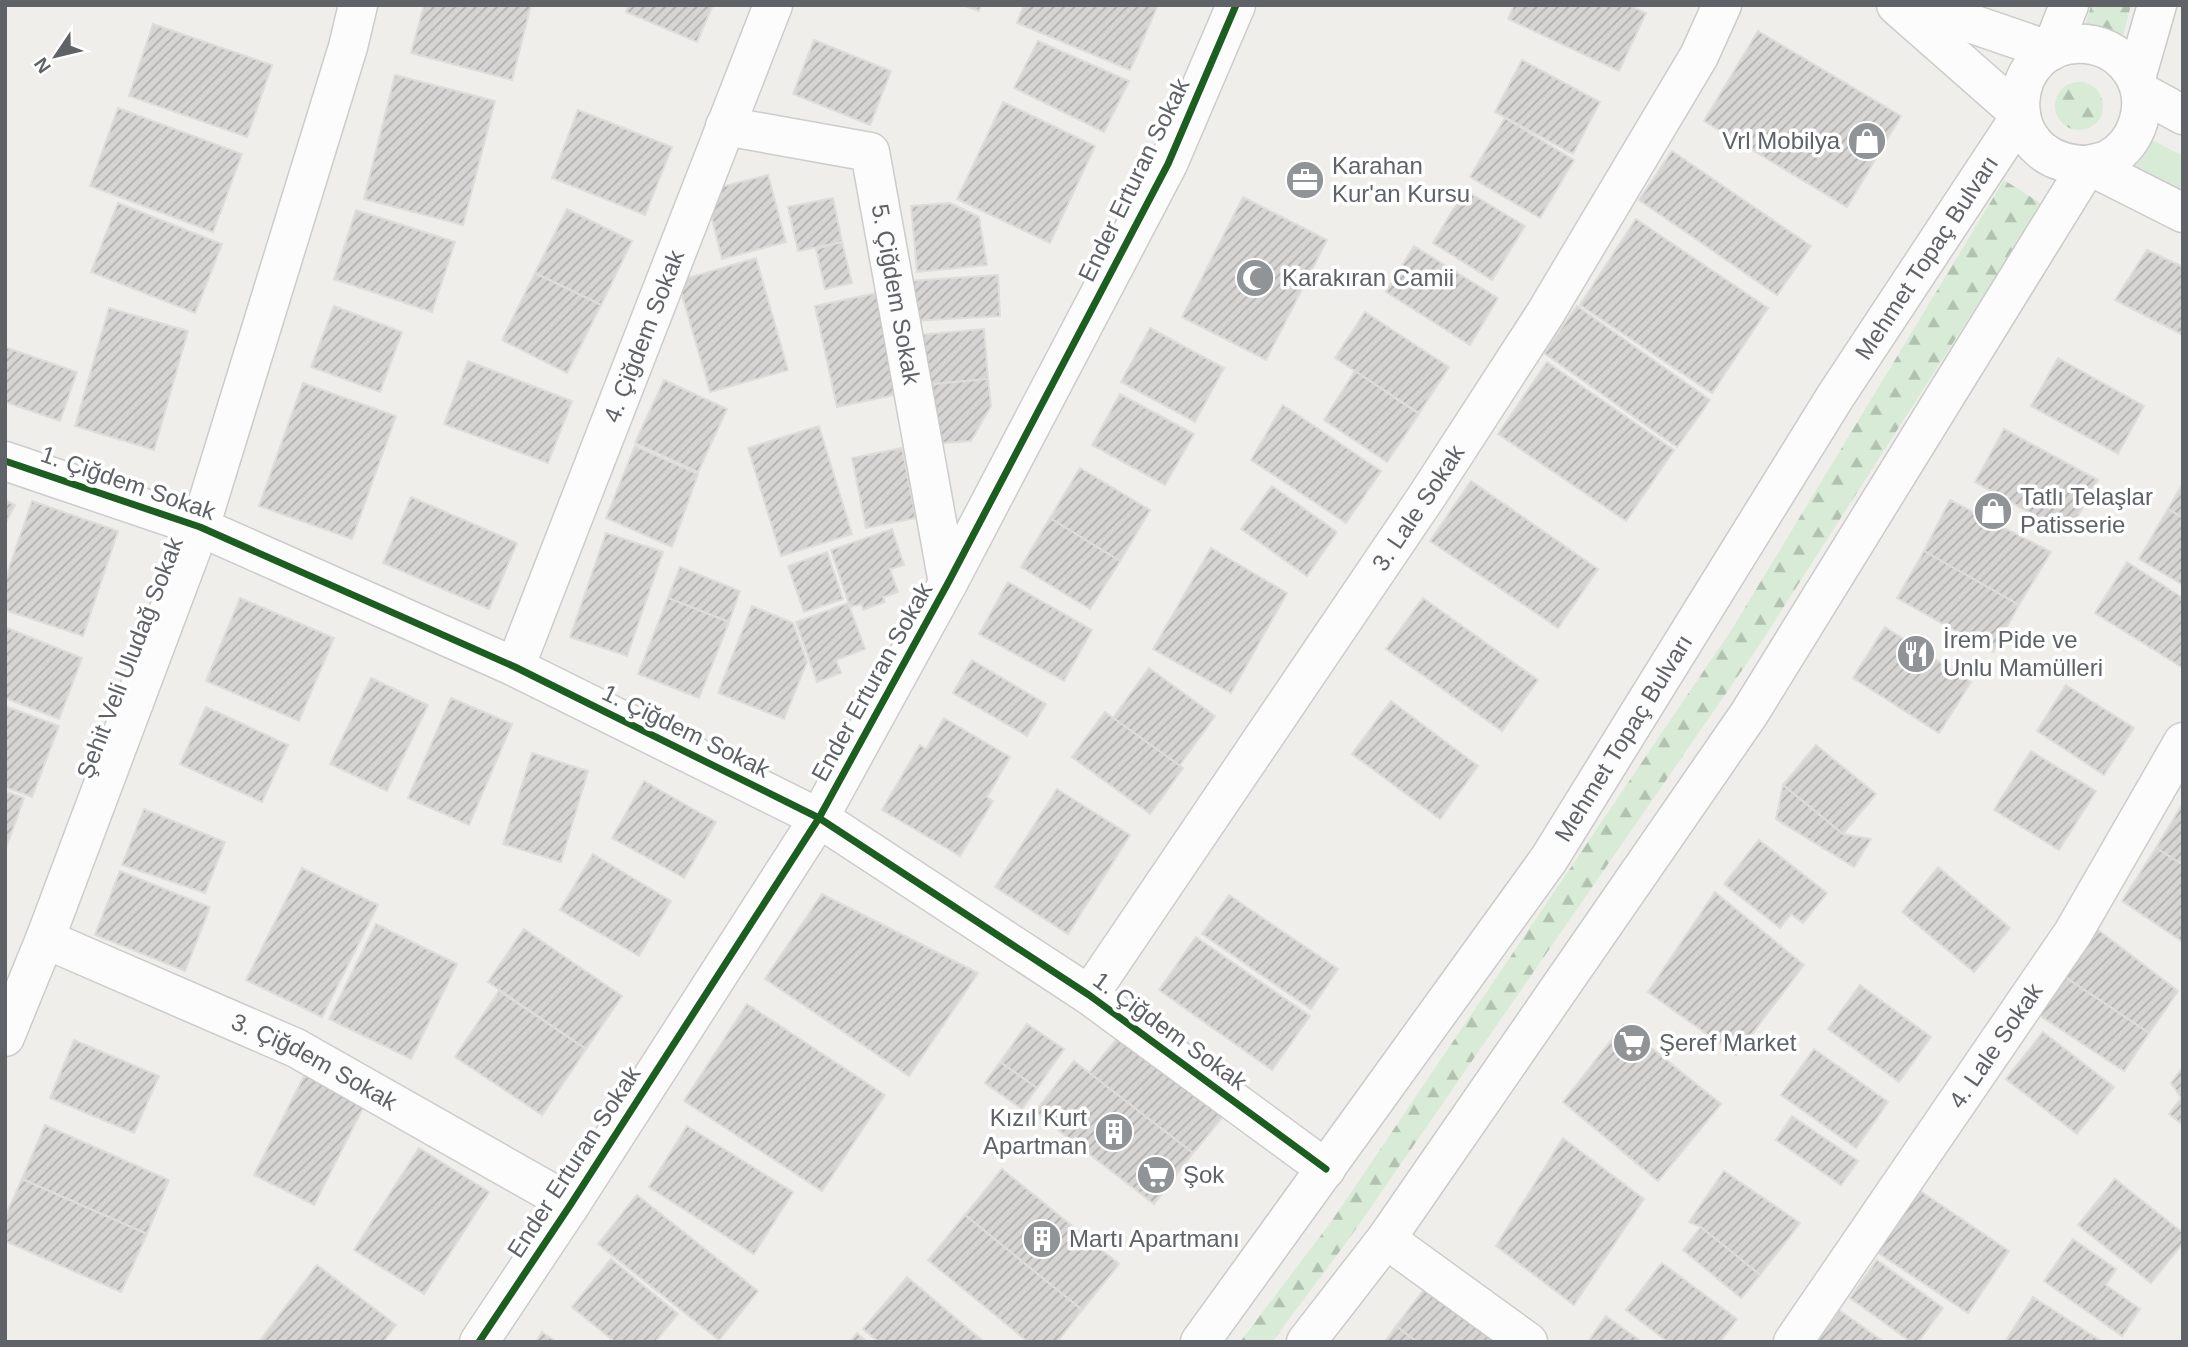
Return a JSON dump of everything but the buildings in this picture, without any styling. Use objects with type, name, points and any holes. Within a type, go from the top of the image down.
[{"type":"street","name":"Şehit Veli Uludağ Sokak","points":[[5,1037],[46,939],[200,527],[344,61],[358,5]]},
{"type":"street","name":"4. Çiğdem Sokak","points":[[515,667],[772,5]]},
{"type":"street","name":"Ender Erturan Sokak","points":[[479,1342],[571,1204],[818,818],[948,583],[1168,164],[1236,5]]},
{"type":"street","name":"3. Lale Sokak","points":[[1089,995],[1427,496],[1545,314],[1699,56],[1722,5]]},
{"type":"street","points":[[1896,5],[2021,115]]},
{"type":"street","points":[[1917,5],[2051,51]]},
{"type":"street","points":[[2051,51],[2069,5]]},
{"type":"street","points":[[2157,5],[2138,85],[2141,112],[2135,131],[2124,148],[2108,159],[2088,165],[2058,161],[2044,153],[2025,130],[2021,115],[2020,96],[2026,78],[2036,63],[2051,51],[2078,43],[2105,48],[2128,65],[2138,85],[2183,115]]},
{"type":"street","name":"Mehmet Topaç Bulvarı","points":[[1200,1342],[1549,859],[1835,397],[2021,115]]},
{"type":"street","name":"5. Çiğdem Sokak","points":[[725,126],[870,152],[948,583]]},
{"type":"street","points":[[2088,165],[2183,213]]},
{"type":"street","points":[[1306,1342],[1385,1239],[1749,714],[2088,165]]},
{"type":"street","name":"1. Çiğdem Sokak","points":[[5,461],[200,527],[515,667],[818,818],[1089,995],[1326,1169]]},
{"type":"street","name":"4. Lale Sokak","points":[[1793,1342],[2073,933],[2183,742]]},
{"type":"street","name":"3. Çiğdem Sokak","points":[[46,939],[296,1048],[571,1204]]},
{"type":"street","points":[[1385,1239],[1528,1342]]},
{"type":"green space","points":[[2091,5],[2131,5],[2122,40],[2084,30]]},
{"type":"green space","points":[[2079,82],[2096,89],[2103,106],[2096,123],[2079,130],[2062,123],[2055,106],[2062,89]]},
{"type":"green space","points":[[2148,138],[2183,156],[2183,190],[2133,166]]},
{"type":"green space","points":[[2004,180],[2042,204],[1758,647],[1351,1236],[1272,1342],[1240,1342],[1331,1222],[1732,629]]},
{"type":"cycle path","points":[[479,1342],[819,818],[948,583],[1168,164],[1236,5]]},
{"type":"cycle path","points":[[5,461],[200,527],[515,667],[819,818],[1089,995],[1326,1169]]},
{"type":"place","name":"Vrl Mobilya","points":[[1867,141]]},
{"type":"place","name":"Karahan Kur'an Kursu","points":[[1305,180]]},
{"type":"place","name":"Karakıran Camii","points":[[1255,278]]},
{"type":"place","name":"Tatlı Telaşlar Patisserie","points":[[1993,511]]},
{"type":"place","name":"İrem Pide ve Unlu Mamülleri","points":[[1916,654]]},
{"type":"place","name":"Şeref Market","points":[[1632,1043]]},
{"type":"place","name":"Kızıl Kurt Apartman","points":[[1114,1132]]},
{"type":"place","name":"Şok","points":[[1156,1175]]},
{"type":"place","name":"Martı Apartmanı","points":[[1042,1239]]}]
